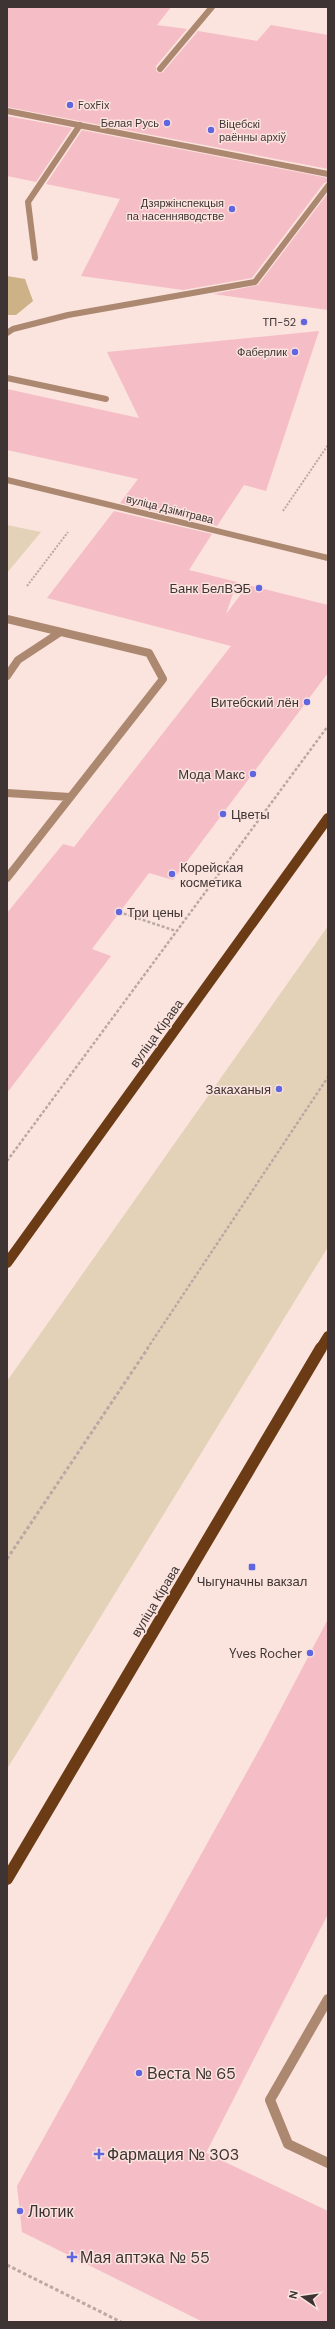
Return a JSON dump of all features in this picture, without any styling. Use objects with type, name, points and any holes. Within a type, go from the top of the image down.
[{"type":"main road","name":"вуліца Кірава","points":[[7,1263],[328,818]]},
{"type":"main road","name":"вуліца Кірава","points":[[7,1879],[328,1336]]},
{"type":"street","points":[[160,69],[212,7]]},
{"type":"street","points":[[7,111],[328,174]]},
{"type":"street","points":[[35,258],[28,202],[80,125]]},
{"type":"street","points":[[7,333],[13,329],[68,315],[255,282],[314,207],[328,186]]},
{"type":"street","points":[[7,378],[106,399]]},
{"type":"street","name":"вуліца Дзімітрава","points":[[7,480],[328,558]]},
{"type":"street","points":[[7,619],[59,633],[149,652],[163,679],[7,878]]},
{"type":"street","points":[[7,676],[18,660],[59,633]]},
{"type":"street","points":[[7,793],[70,797]]},
{"type":"street","points":[[328,1999],[270,2100],[288,2144],[328,2163]]},
{"type":"path","points":[[290,512],[282,510],[328,445]]},
{"type":"path","points":[[26,588],[71,528]]},
{"type":"path","points":[[7,1161],[8,1157],[328,726]]},
{"type":"path","points":[[119,912],[176,931]]},
{"type":"path","points":[[7,1558],[328,1077]]},
{"type":"path","points":[[7,2265],[121,2322]]},
{"type":"shaded area","points":[[7,276],[25,279],[33,301],[16,315],[7,315]]},
{"type":"shaded area","points":[[7,525],[41,532],[7,573]]},
{"type":"shaded area","points":[[328,926],[328,1247],[7,1769],[7,1381]]},
{"type":"building","points":[[7,7],[171,7],[157,25],[187,29],[156,66],[156,71],[160,73],[163,72],[198,31],[257,41],[271,25],[328,35],[328,169],[7,107]]},
{"type":"building","points":[[7,116],[72,128],[36,182],[7,176]]},
{"type":"building","points":[[82,130],[328,178],[328,182],[324,183],[252,278],[183,290],[81,276],[120,199],[46,184]]},
{"type":"building","points":[[328,193],[328,310],[213,294],[258,285]]},
{"type":"building","points":[[319,331],[266,491],[244,485],[217,526],[120,503],[138,479],[7,450],[7,389],[139,418],[107,352]]},
{"type":"building","points":[[114,511],[212,534],[189,570],[237,582],[226,614],[248,585],[328,605],[328,673],[173,880],[149,873],[92,949],[111,956],[7,1093],[7,913],[63,844],[74,847],[231,646],[47,598]]},
{"type":"building","points":[[328,1619],[328,1914],[206,2153],[328,2211],[328,2322],[203,2322],[22,2232],[17,2186],[264,1741]]},
{"type":"place","name":"FoxFix","points":[[70,105]]},
{"type":"place","name":"Белая Русь","points":[[167,123]]},
{"type":"place","name":"Віцебскі раённы архіў","points":[[211,130]]},
{"type":"place","name":"Дзяржінспекцыя па насенняводстве","points":[[232,209]]},
{"type":"place","name":"ТП-52","points":[[304,322]]},
{"type":"place","name":"Фаберлик","points":[[295,352]]},
{"type":"place","name":"Банк БелВЭБ","points":[[259,588]]},
{"type":"place","name":"Витебский лён","points":[[307,702]]},
{"type":"place","name":"Мода Макс","points":[[253,774]]},
{"type":"place","name":"Цветы","points":[[223,814]]},
{"type":"place","name":"Корейская косметика","points":[[172,874]]},
{"type":"place","name":"Три цены","points":[[119,912]]},
{"type":"place","name":"Закаханыя","points":[[279,1089]]},
{"type":"place","name":"Чыгуначны вакзал","points":[[252,1567]]},
{"type":"place","name":"Yves Rocher","points":[[310,1653]]},
{"type":"place","name":"Веста № 65","points":[[139,2073]]},
{"type":"place","name":"Фармация № 303","points":[[99,2154]]},
{"type":"place","name":"Лютик","points":[[20,2211]]},
{"type":"place","name":"Мая аптэка № 55","points":[[72,2257]]}]
